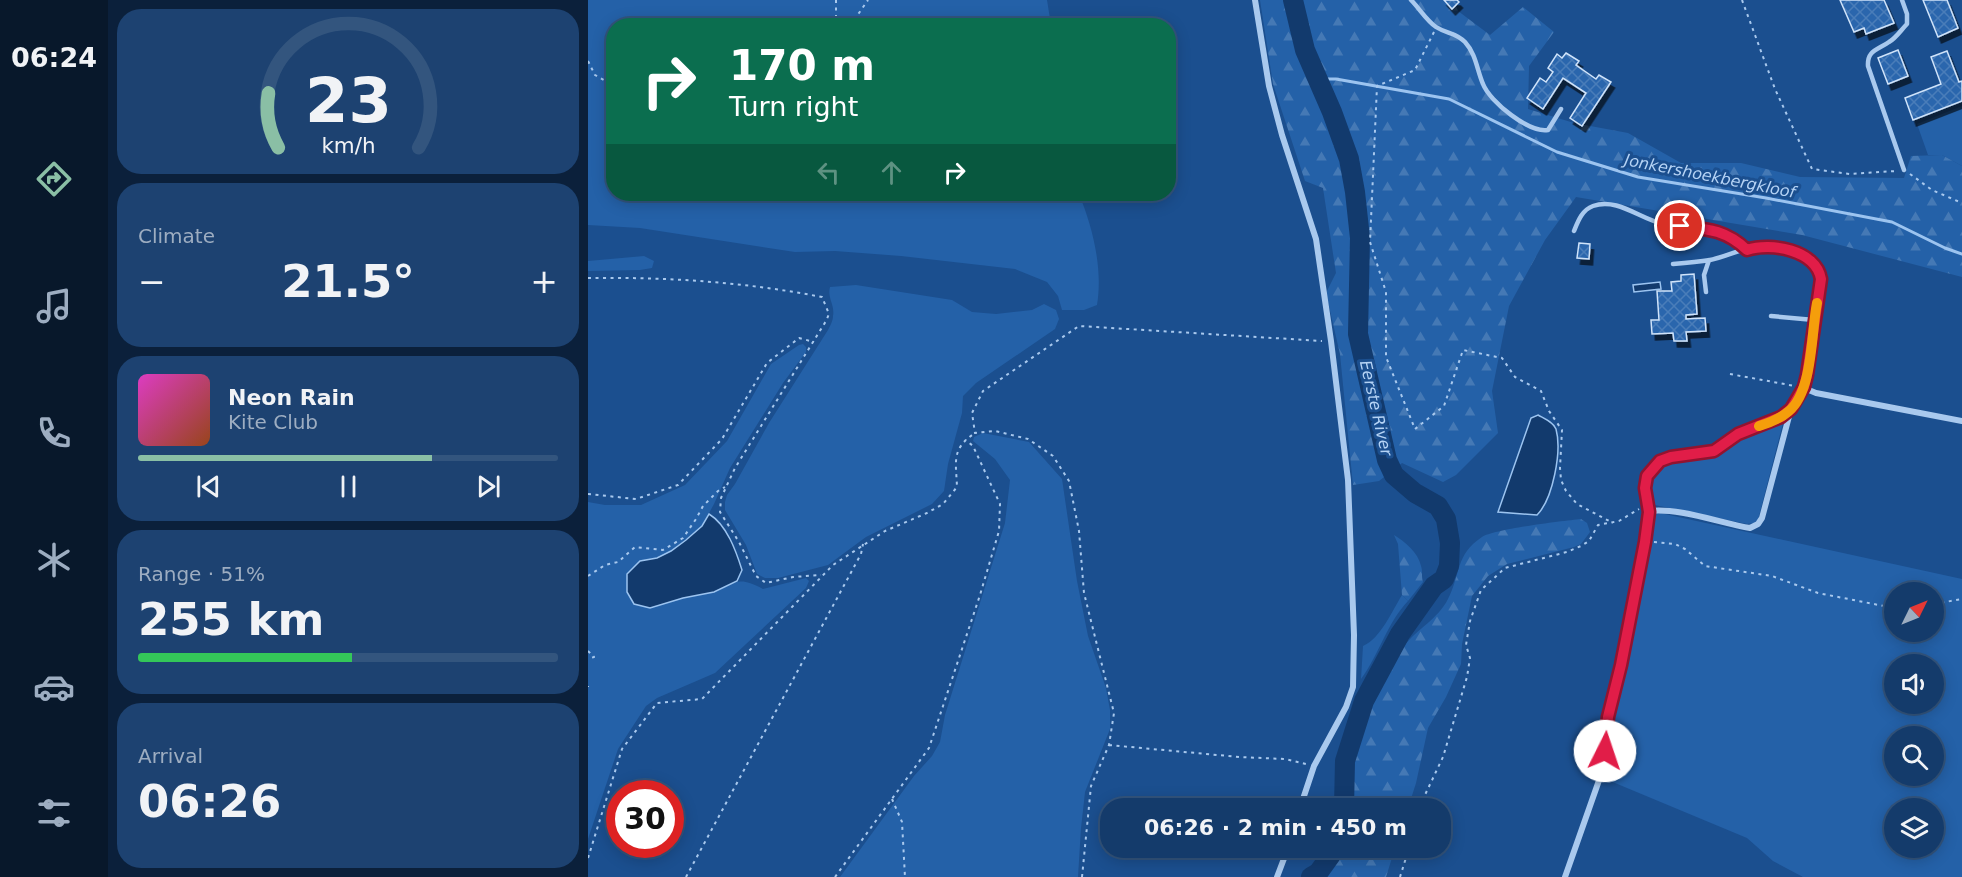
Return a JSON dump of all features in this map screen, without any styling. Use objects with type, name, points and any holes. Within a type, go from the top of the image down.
[{"type":"street","points":[[1255,0],[1269,86],[1282,135],[1316,239],[1332,341],[1348,480],[1353,687],[1346,707],[1314,766],[1303,798]]},
{"type":"street","points":[[1649,512],[1658,510],[1750,528],[1758,524],[1762,518],[1791,409],[1804,387],[1816,393],[1962,421]]},
{"type":"street","points":[[1565,877],[1604,769],[1608,717],[1621,665],[1645,542],[1649,512],[1645,488],[1647,476],[1660,461],[1671,457],[1714,451],[1738,434],[1769,423],[1791,409]]},
{"type":"street","points":[[1277,877],[1284,858]]},
{"type":"lane","points":[[1411,0],[1436,27],[1454,33],[1466,43],[1478,65],[1483,86],[1495,103],[1520,121],[1542,131],[1548,129],[1562,109]]},
{"type":"lane","points":[[1902,0],[1907,14],[1907,24],[1891,42],[1872,51],[1867,58],[1904,170]]},
{"type":"lane","points":[[1574,231],[1581,215],[1591,206],[1604,204],[1617,206],[1645,219],[1664,224],[1713,230],[1729,235],[1747,250]]},
{"type":"lane","points":[[1673,264],[1709,260],[1754,248],[1773,247],[1799,254],[1815,267],[1821,279],[1804,387]]},
{"type":"lane","points":[[1706,292],[1704,275],[1709,260]]},
{"type":"lane","points":[[1771,316],[1814,320]]},
{"type":"path","points":[[836,0],[836,18]]},
{"type":"path","points":[[856,18],[868,0]]},
{"type":"path","points":[[1742,0],[1775,89],[1812,169],[1850,174],[1904,170],[1932,190],[1962,203]]},
{"type":"path","points":[[1436,27],[1415,70],[1377,86],[1370,242],[1386,291],[1386,357],[1415,429],[1444,406],[1463,350],[1502,358],[1515,376],[1541,391],[1549,411],[1562,430],[1560,468],[1561,480],[1566,492],[1577,504],[1612,523]]},
{"type":"path","points":[[588,61],[595,75],[606,81]]},
{"type":"path","points":[[588,278],[649,277],[754,286],[822,297],[830,314],[735,468],[721,498],[720,512],[739,542],[756,576],[766,583],[793,577],[821,575]]},
{"type":"path","points":[[975,433],[972,413],[983,391],[1078,326],[1332,341]]},
{"type":"path","points":[[588,495],[636,499],[678,485],[722,439],[767,363],[799,338],[814,342]]},
{"type":"path","points":[[1730,374],[1804,387]]},
{"type":"path","points":[[588,858],[622,749],[657,703],[702,699],[832,565],[885,531],[943,504],[957,487],[955,456],[966,440],[975,433],[995,431],[1028,439],[1053,456],[1069,481],[1079,531],[1084,593],[1114,713],[1109,745],[1091,786],[1082,877]]},
{"type":"path","points":[[836,877],[929,748],[977,605],[999,531],[1000,504],[973,446],[966,440]]},
{"type":"path","points":[[588,576],[605,565],[618,561],[635,547],[663,549],[682,538],[703,506],[718,491],[727,486]]},
{"type":"path","points":[[1424,798],[1443,757],[1467,677],[1470,658],[1466,645],[1470,621],[1481,590],[1505,568],[1567,552],[1589,541],[1598,525],[1612,523],[1631,515],[1646,503]]},
{"type":"path","points":[[1645,542],[1675,544],[1685,549],[1705,566],[1772,576],[1818,594],[1884,606]]},
{"type":"path","points":[[686,877],[861,554],[863,544]]},
{"type":"path","points":[[1944,602],[1962,599]]},
{"type":"path","points":[[588,651],[594,657],[588,659]]},
{"type":"path","points":[[1109,745],[1285,759],[1314,766]]},
{"type":"path","points":[[892,799],[902,822],[905,877]]},
{"type":"path","points":[[1400,877],[1407,858]]},
{"type":"green space","points":[[588,0],[1047,0],[1050,18],[606,18],[606,201],[1082,201],[1096,249],[1099,277],[1097,305],[1084,310],[1062,310],[1058,296],[1047,282],[1015,269],[901,256],[835,251],[795,252],[640,228],[588,225]]},
{"type":"green space","points":[[1260,0],[1454,0],[1458,11],[1490,35],[1523,7],[1554,32],[1529,66],[1528,109],[1574,123],[1628,133],[1681,163],[1741,163],[1800,177],[1904,178],[1911,156],[1942,155],[1962,166],[1962,277],[1802,235],[1576,197],[1545,240],[1509,306],[1492,391],[1498,433],[1456,475],[1443,482],[1402,463],[1379,481],[1353,485],[1340,354],[1326,293],[1336,273],[1323,188],[1305,181],[1273,84]]},
{"type":"green space","points":[[1962,106],[1962,166],[1942,155],[1928,155],[1917,124]]},
{"type":"green space","points":[[644,256],[654,261],[652,268],[588,271],[588,261]]},
{"type":"green space","points":[[856,285],[952,300],[972,312],[996,314],[1032,310],[1044,304],[1056,310],[1059,319],[1055,329],[976,383],[963,396],[962,413],[948,464],[944,491],[932,504],[866,537],[828,565],[778,578],[765,578],[757,574],[746,545],[725,510],[727,495],[769,423],[830,327],[833,312],[829,295],[830,287]]},
{"type":"green space","points":[[803,344],[806,347],[806,352],[783,383],[730,468],[702,526],[671,551],[657,558],[640,561],[683,598],[709,593],[736,582],[747,582],[763,589],[806,578],[809,581],[806,588],[715,673],[657,698],[646,706],[618,749],[588,839],[588,502],[605,505],[641,505],[685,485],[727,441],[771,364]]},
{"type":"green space","points":[[1784,419],[1758,520],[1754,523],[1747,524],[1650,504],[1648,491],[1650,478],[1660,466],[1676,460],[1698,457],[1749,431]]},
{"type":"green space","points":[[983,433],[1029,442],[1062,479],[1077,581],[1088,636],[1106,688],[1110,710],[1110,729],[1085,792],[1078,877],[840,877],[914,776],[932,756],[940,742],[945,715],[1005,523],[1010,480],[995,459],[973,441],[974,437]]},
{"type":"green space","points":[[1660,513],[1962,579],[1962,877],[1803,877],[1773,861],[1747,838],[1603,778],[1608,762],[1611,714],[1652,515]]},
{"type":"green space","points":[[1581,519],[1587,523],[1590,532],[1581,544],[1507,564],[1488,576],[1472,596],[1462,644],[1461,664],[1428,728],[1411,798],[1352,798],[1354,759],[1363,725],[1377,691],[1394,660],[1415,634],[1444,606],[1463,558],[1473,544],[1489,534]]},
{"type":"green space","points":[[1394,535],[1414,552],[1422,568],[1423,582],[1408,601],[1402,595],[1398,544]]},
{"type":"green space","points":[[1402,595],[1408,601],[1394,619],[1361,679],[1363,646],[1381,631]]},
{"type":"green space","points":[[1340,858],[1392,858],[1386,877],[1323,877]]},
{"type":"shaded area","points":[[1660,282],[1661,289],[1634,292],[1633,285]]},
{"type":"shaded area","points":[[1538,415],[1553,424],[1558,438],[1555,474],[1548,498],[1537,515],[1498,512],[1531,418]]},
{"type":"shaded area","points":[[709,514],[721,525],[734,547],[742,570],[737,581],[714,592],[650,608],[634,604],[627,592],[627,574],[640,561],[657,558],[671,551],[702,526]]},
{"type":"building","points":[[1444,0],[1457,0],[1459,2],[1452,9]]},
{"type":"building","points":[[1840,0],[1884,0],[1894,23],[1866,34],[1864,28],[1854,32]]},
{"type":"building","points":[[1923,0],[1947,0],[1958,28],[1938,37]]},
{"type":"building","points":[[1898,50],[1908,76],[1888,84],[1878,58]]},
{"type":"building","points":[[1947,51],[1959,82],[1962,81],[1962,101],[1913,120],[1905,98],[1941,84],[1931,57]]},
{"type":"building","points":[[1566,53],[1579,61],[1576,65],[1596,79],[1599,75],[1611,82],[1582,126],[1570,118],[1586,93],[1563,78],[1543,109],[1527,98],[1540,78],[1546,82],[1553,72],[1548,68],[1557,54],[1562,58]]},
{"type":"building","points":[[1579,243],[1590,244],[1589,259],[1577,258]]},
{"type":"building","points":[[1694,274],[1697,314],[1686,315],[1686,319],[1705,318],[1706,331],[1686,332],[1687,341],[1674,341],[1673,333],[1652,334],[1651,320],[1659,320],[1657,291],[1672,291],[1671,282],[1681,281],[1681,275]]},
{"type":"waterway","name":"Eerste River","points":[[1293,0],[1305,50],[1332,112],[1349,159],[1360,238],[1358,334],[1387,460],[1394,475],[1415,493],[1438,506],[1446,519],[1450,543],[1449,566],[1444,579],[1434,586],[1400,634],[1364,701],[1345,761],[1344,798]]},
{"type":"waterway","name":"Jonkershoekbergkloof","points":[[1317,79],[1336,79],[1449,99],[1557,152],[1638,177],[1892,222],[1962,254]]},
{"type":"waterway","name":"Eerste River","points":[[1311,877],[1318,873],[1329,858]]},
{"type":"slow traffic","points":[[1759,426],[1781,417],[1791,409],[1804,387],[1817,303]]},
{"type":"route","points":[[1605,751],[1608,717],[1621,665],[1645,542],[1649,512],[1645,488],[1647,476],[1660,461],[1671,457],[1714,451],[1738,434],[1769,423],[1791,409],[1804,387],[1807,375],[1821,279],[1815,267],[1799,254],[1773,247],[1747,250],[1729,235],[1713,230],[1680,226]]}]
